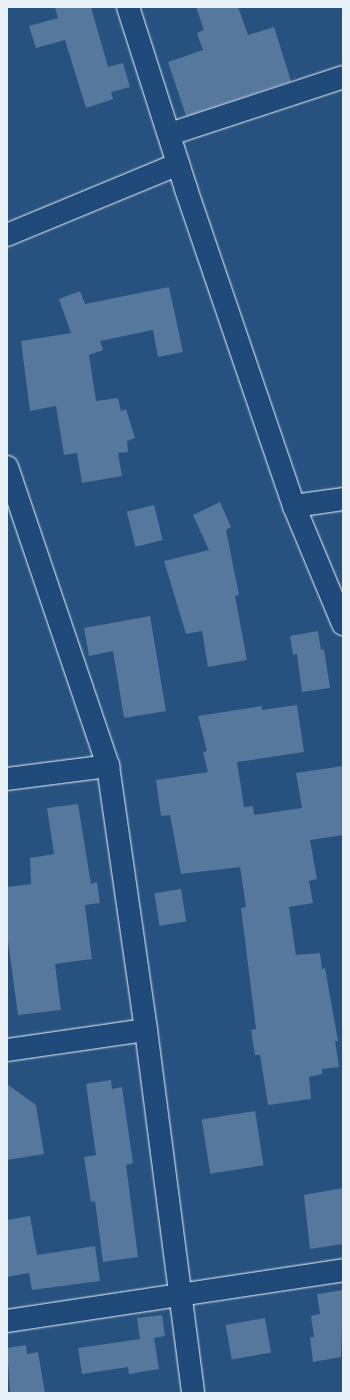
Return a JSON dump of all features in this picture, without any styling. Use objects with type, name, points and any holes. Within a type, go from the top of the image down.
[{"type":"street","points":[[128,7],[170,134],[178,164],[294,506],[343,624]]},
{"type":"street","points":[[170,134],[343,77]]},
{"type":"street","points":[[7,235],[178,164]]},
{"type":"street","points":[[7,467],[108,766],[146,1030],[193,1393]]},
{"type":"street","points":[[294,506],[343,499]]},
{"type":"street","points":[[7,779],[108,766]]},
{"type":"street","points":[[7,1050],[146,1030]]},
{"type":"street","points":[[7,1321],[343,1270]]},
{"type":"building","points":[[55,7],[91,7],[108,67],[123,63],[130,87],[111,92],[113,99],[86,108],[65,40],[36,48],[29,26],[58,18]]},
{"type":"building","points":[[196,7],[238,7],[248,35],[274,27],[291,81],[186,116],[168,62],[203,50],[197,33],[204,30]]},
{"type":"building","points":[[169,287],[183,352],[158,357],[153,330],[100,341],[103,350],[89,355],[96,401],[118,398],[121,411],[126,409],[135,438],[127,441],[128,452],[118,453],[122,476],[82,483],[77,453],[64,455],[56,406],[30,411],[21,341],[71,333],[59,299],[80,291],[85,304]]},
{"type":"building","points":[[220,502],[231,527],[226,530],[239,595],[235,596],[247,660],[208,667],[202,631],[186,634],[164,561],[209,550],[193,515]]},
{"type":"building","points":[[154,505],[163,540],[136,547],[127,512]]},
{"type":"building","points":[[150,616],[166,711],[124,718],[113,651],[89,656],[84,628]]},
{"type":"building","points":[[318,631],[321,650],[324,649],[330,688],[302,692],[297,654],[293,655],[290,636]]},
{"type":"building","points":[[297,705],[304,752],[237,762],[244,807],[253,806],[254,815],[302,808],[296,773],[343,766],[343,835],[310,840],[317,879],[309,881],[313,903],[289,907],[296,955],[320,953],[322,969],[325,968],[338,1041],[335,1041],[339,1067],[322,1069],[322,1074],[309,1077],[311,1099],[268,1105],[260,1055],[255,1055],[251,1030],[256,1029],[241,908],[246,907],[240,867],[181,874],[170,815],[161,816],[156,780],[208,772],[203,752],[207,751],[198,716],[262,706],[262,710]]},
{"type":"building","points":[[78,804],[91,884],[97,882],[100,903],[85,905],[92,959],[55,964],[61,1010],[18,1015],[7,934],[7,887],[31,884],[30,858],[54,854],[47,808]]},
{"type":"building","points":[[181,889],[186,922],[159,926],[154,893]]},
{"type":"building","points":[[111,1080],[112,1089],[122,1087],[133,1163],[126,1165],[138,1257],[103,1262],[95,1201],[91,1202],[84,1157],[96,1155],[86,1084]]},
{"type":"building","points":[[7,1084],[36,1105],[44,1154],[7,1160]]},
{"type":"building","points":[[255,1111],[264,1165],[210,1174],[202,1119]]},
{"type":"building","points":[[343,1188],[343,1244],[310,1249],[304,1195]]},
{"type":"building","points":[[30,1216],[37,1255],[95,1246],[100,1281],[32,1290],[29,1273],[7,1277],[7,1220]]},
{"type":"building","points":[[343,1290],[341,1357],[313,1362],[310,1337],[314,1337],[311,1316],[320,1314],[317,1294]]},
{"type":"building","points":[[162,1315],[165,1336],[154,1338],[159,1369],[129,1374],[128,1367],[82,1374],[78,1348],[140,1339],[137,1318]]},
{"type":"building","points":[[265,1318],[271,1352],[232,1359],[226,1325]]},
{"type":"building","points":[[26,1345],[27,1354],[38,1352],[45,1393],[10,1393],[7,1348]]}]
